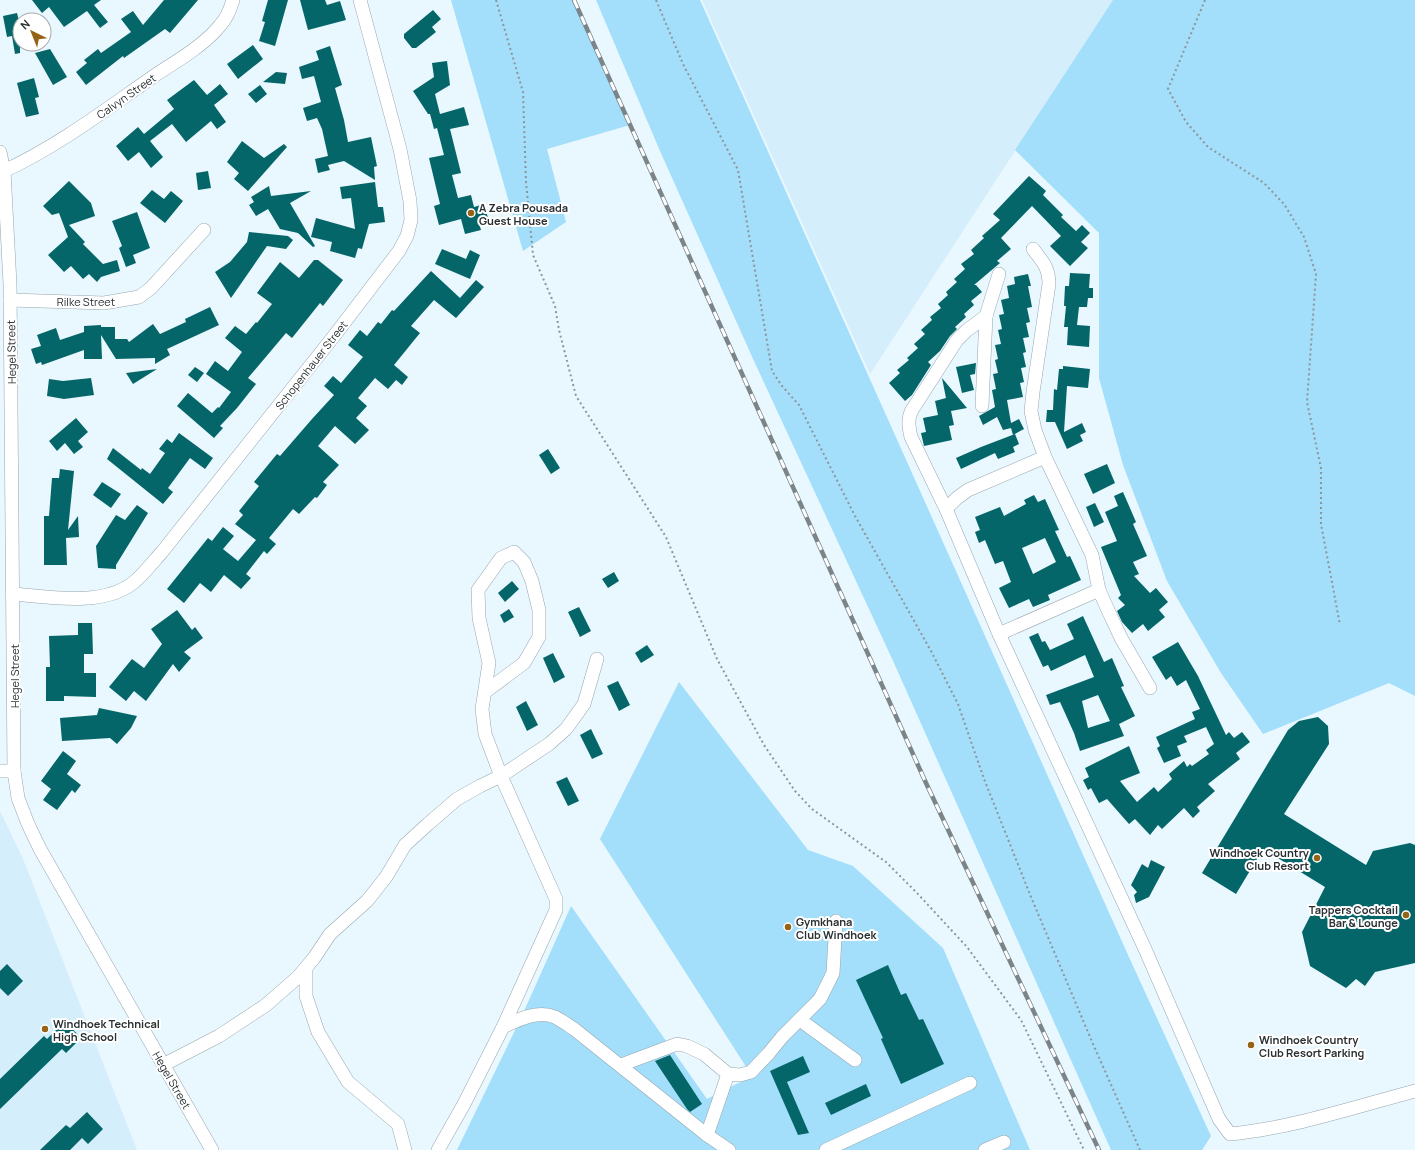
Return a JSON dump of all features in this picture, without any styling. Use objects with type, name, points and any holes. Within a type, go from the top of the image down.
[{"type":"street","name":"Calvyn Street","points":[[2,170],[44,151],[199,44],[216,30],[228,15],[233,0]]},
{"type":"street","name":"Schopenhauer Street","points":[[13,594],[83,599],[113,594],[132,584],[167,546],[399,252],[407,236],[411,220],[410,201],[400,149],[360,0]]},
{"type":"street","name":"Hegel Street","points":[[0,152],[9,242],[14,771],[18,798],[40,849],[212,1150]]},
{"type":"street","name":"Rilke Street","points":[[10,300],[104,303],[139,298],[151,288],[204,230]]},
{"type":"street","points":[[1033,249],[1049,273],[1049,284],[1031,411],[1035,430],[1045,457],[1092,555],[1099,590],[1121,638],[1150,688]]},
{"type":"street","points":[[982,406],[986,316],[999,274]]},
{"type":"street","points":[[986,316],[957,340],[910,414],[908,422],[911,437],[946,509],[1000,634],[1145,949],[1218,1119],[1230,1134],[1253,1132],[1322,1116],[1415,1091]]},
{"type":"street","points":[[946,509],[968,490],[1045,457]]},
{"type":"street","points":[[441,1148],[503,1027],[556,910],[556,899],[501,776],[485,734],[482,708],[489,663],[479,618],[478,590],[501,558],[514,552],[524,562],[532,581],[539,610],[539,637],[524,663],[485,692]]},
{"type":"street","points":[[1000,634],[1099,590]]},
{"type":"street","points":[[163,1065],[219,1036],[266,1004],[298,978],[330,934],[367,901],[386,877],[405,845],[458,800],[480,786],[501,776],[549,744],[566,729],[584,704],[597,659]]},
{"type":"street","points":[[0,771],[14,771]]},
{"type":"street","points":[[621,1065],[677,1044],[687,1046],[704,1054],[728,1074],[740,1075],[751,1072],[820,999],[833,973],[836,921]]},
{"type":"street","points":[[306,969],[306,996],[318,1032],[348,1082],[398,1124],[405,1150]]},
{"type":"street","points":[[503,1027],[521,1018],[544,1014],[555,1017],[574,1029],[729,1150]]},
{"type":"street","points":[[800,1020],[855,1060]]},
{"type":"street","points":[[707,1134],[728,1074]]},
{"type":"street","points":[[826,1150],[970,1083]]},
{"type":"street","points":[[984,1150],[1004,1142]]},
{"type":"path","points":[[496,0],[523,92],[526,182],[532,254],[555,306],[559,330],[576,396],[666,538],[717,658],[764,745],[795,791],[812,809],[886,862],[968,947],[1022,1020],[1084,1150]]},
{"type":"path","points":[[656,0],[683,64],[738,170],[772,371],[782,386],[799,405],[854,516],[931,651],[958,704],[984,779],[1031,897],[1093,1044],[1140,1150]]},
{"type":"path","points":[[1206,0],[1168,89],[1186,122],[1208,147],[1264,183],[1284,204],[1304,237],[1309,252],[1316,274],[1307,402],[1321,468],[1321,524],[1340,625]]},
{"type":"shaded area","points":[[451,0],[574,0],[630,125],[547,149],[566,222],[523,251]]},
{"type":"shaded area","points":[[596,0],[700,0],[1128,955],[1211,1136],[1202,1150],[1111,1150],[894,663],[754,361],[660,151]]},
{"type":"shaded area","points":[[702,0],[1113,0],[870,374]]},
{"type":"shaded area","points":[[1113,0],[1415,0],[1415,696],[1389,683],[1263,734],[1221,673],[1167,581],[1123,465],[1099,378],[1099,233],[1015,150]]},
{"type":"shaded area","name":"Gymkhana Club Windhoek","points":[[679,682],[808,850],[853,866],[943,948],[1030,1150],[457,1150],[521,1018],[571,906],[707,1099],[752,1076],[600,839]]},
{"type":"shaded area","name":"Windhoek Technical High School","points":[[0,811],[23,859],[137,1150],[0,1150]]},
{"type":"building","points":[[32,0],[101,0],[94,5],[108,22],[100,28],[87,11],[64,27],[49,7],[41,12]]},
{"type":"building","points":[[164,0],[198,0],[170,33],[165,29],[124,58],[123,56],[86,85],[76,72],[87,63],[84,60],[98,49],[101,53],[131,32],[121,19],[133,11],[143,25]]},
{"type":"building","points":[[268,0],[288,0],[275,46],[259,41],[265,22],[262,21]]},
{"type":"building","points":[[300,0],[325,0],[327,5],[340,1],[346,20],[308,30]]},
{"type":"building","points":[[433,10],[441,19],[432,27],[436,32],[416,48],[412,48],[404,38],[404,34]]},
{"type":"building","points":[[12,14],[12,36],[7,37],[3,16]]},
{"type":"building","points":[[253,45],[263,59],[238,79],[227,64]]},
{"type":"building","points":[[330,46],[342,85],[335,88],[344,120],[348,142],[371,137],[377,166],[374,167],[375,180],[344,161],[328,165],[330,170],[318,173],[315,159],[328,156],[322,129],[317,118],[307,121],[303,108],[321,102],[314,76],[302,79],[299,67],[319,60],[316,51]]},
{"type":"building","points":[[52,52],[67,77],[53,85],[35,53]]},
{"type":"building","points":[[447,61],[450,85],[435,94],[440,114],[464,107],[469,125],[450,129],[461,173],[452,175],[458,198],[471,195],[474,207],[484,204],[488,218],[478,220],[481,230],[465,234],[461,219],[439,225],[434,206],[440,204],[429,158],[444,155],[437,128],[434,129],[430,114],[428,114],[413,91],[434,77],[432,63]]},
{"type":"building","points":[[276,72],[287,73],[285,84],[263,82]]},
{"type":"building","points":[[34,78],[39,97],[35,98],[39,114],[26,117],[17,83]]},
{"type":"building","points":[[194,80],[207,95],[220,84],[228,94],[214,105],[226,122],[217,129],[211,121],[186,142],[172,124],[150,141],[163,157],[151,168],[139,152],[128,161],[116,146],[138,127],[144,134],[174,109],[167,100]]},
{"type":"building","points":[[260,85],[267,94],[256,103],[248,94]]},
{"type":"building","points":[[242,141],[264,158],[284,144],[287,147],[248,191],[234,179],[239,173],[227,162]]},
{"type":"building","points":[[208,171],[211,188],[198,190],[196,173]]},
{"type":"building","points":[[1029,176],[1046,191],[1043,195],[1063,215],[1061,217],[1076,231],[1082,225],[1090,233],[1081,242],[1088,248],[1070,266],[1050,246],[1061,236],[1032,206],[1001,238],[1011,249],[997,261],[1000,263],[974,285],[976,285],[982,292],[971,301],[974,305],[964,314],[966,317],[955,327],[957,329],[950,336],[940,351],[928,362],[931,365],[912,395],[905,401],[889,383],[900,373],[897,370],[909,360],[907,358],[918,348],[914,344],[925,334],[921,330],[932,320],[930,317],[941,308],[938,304],[948,295],[946,292],[957,282],[954,279],[965,269],[961,264],[974,254],[971,250],[984,238],[982,236],[1000,220],[993,214]]},
{"type":"building","points":[[69,181],[91,203],[95,216],[69,225],[85,242],[83,244],[103,264],[117,260],[120,271],[101,277],[97,282],[89,274],[83,279],[71,266],[64,272],[48,255],[68,237],[59,213],[52,215],[43,206]]},
{"type":"building","points":[[375,182],[378,207],[383,207],[385,222],[369,224],[362,249],[358,248],[355,258],[330,251],[332,242],[311,237],[316,218],[355,229],[351,198],[342,199],[340,187]]},
{"type":"building","points":[[269,186],[271,196],[311,191],[290,203],[315,246],[313,247],[298,233],[280,229],[268,209],[256,216],[249,205],[254,202],[251,197]]},
{"type":"building","points":[[152,190],[164,199],[171,191],[183,201],[165,223],[140,203]]},
{"type":"building","points":[[137,212],[150,248],[133,255],[136,263],[126,267],[119,248],[122,246],[112,221]]},
{"type":"building","points":[[249,232],[288,236],[293,240],[286,249],[267,246],[231,298],[215,272],[230,262],[247,242]]},
{"type":"building","points":[[442,249],[466,259],[470,250],[480,255],[470,279],[435,264]]},
{"type":"building","points":[[314,260],[318,260],[343,280],[323,306],[320,303],[292,338],[286,333],[248,378],[256,384],[220,426],[223,428],[214,438],[177,406],[188,393],[212,413],[218,407],[219,408],[231,392],[206,374],[215,361],[228,371],[242,352],[225,338],[235,326],[246,334],[272,304],[257,293],[280,262],[299,278]]},
{"type":"building","points":[[431,271],[460,298],[476,280],[484,287],[456,318],[434,300],[411,326],[420,333],[394,365],[408,377],[402,385],[396,380],[388,389],[375,378],[358,398],[367,406],[356,418],[369,430],[355,444],[335,426],[318,446],[339,465],[323,482],[327,485],[317,498],[315,497],[299,514],[293,509],[269,538],[276,544],[267,554],[264,551],[246,574],[251,578],[241,589],[224,575],[211,592],[200,583],[184,603],[167,589],[208,538],[212,541],[223,527],[234,536],[223,549],[238,561],[256,540],[235,524],[243,515],[239,511],[259,486],[254,482],[277,454],[280,456],[334,395],[324,386],[333,376],[341,383],[363,357],[348,345],[360,330],[367,336],[378,322],[381,324],[392,310],[394,311]]},
{"type":"building","points":[[1070,273],[1090,274],[1089,288],[1093,288],[1093,298],[1088,298],[1087,307],[1079,307],[1077,325],[1090,326],[1089,347],[1067,345],[1068,327],[1064,327],[1066,306],[1064,306],[1065,286],[1069,286]]},
{"type":"building","points":[[1028,274],[1031,286],[1028,286],[1032,307],[1027,308],[1030,322],[1026,323],[1029,337],[1023,338],[1026,352],[1023,353],[1026,367],[1021,368],[1024,382],[1020,383],[1023,397],[1007,400],[1011,423],[1019,419],[1024,429],[1013,435],[1011,428],[1003,430],[997,417],[983,425],[979,416],[995,407],[992,390],[996,389],[993,374],[998,373],[995,360],[998,359],[995,345],[1001,344],[998,330],[1002,329],[999,315],[1004,314],[1001,300],[1009,298],[1007,286],[1015,284],[1014,277]]},
{"type":"building","points":[[210,307],[219,325],[167,349],[170,355],[155,364],[155,358],[116,359],[101,335],[102,359],[84,359],[84,350],[42,365],[41,362],[36,364],[31,349],[41,346],[37,335],[56,328],[60,340],[84,332],[84,326],[101,325],[101,327],[115,327],[115,339],[127,339],[129,342],[153,324],[160,334],[186,322],[185,319]]},
{"type":"building","points":[[976,363],[975,374],[970,375],[974,390],[962,393],[956,367]]},
{"type":"building","points":[[1063,366],[1090,369],[1088,388],[1067,386],[1064,432],[1082,423],[1086,432],[1080,435],[1083,441],[1067,449],[1055,422],[1046,422],[1047,410],[1053,410],[1054,389],[1057,390],[1059,369],[1063,369]]},
{"type":"building","points":[[195,367],[204,373],[197,382],[188,375]]},
{"type":"building","points":[[157,369],[133,384],[126,373]]},
{"type":"building","points":[[91,378],[94,395],[64,399],[47,396],[49,379],[63,381]]},
{"type":"building","points":[[942,378],[967,408],[951,411],[954,425],[949,426],[952,440],[924,446],[921,433],[926,432],[923,418],[938,415],[935,401],[946,398]]},
{"type":"building","points":[[76,418],[88,432],[78,441],[83,447],[74,454],[65,443],[57,451],[49,441]]},
{"type":"building","points":[[179,433],[213,458],[205,469],[190,458],[168,488],[173,492],[163,504],[107,459],[113,448],[141,470],[142,468],[150,474],[165,453],[159,449],[167,439],[172,443]]},
{"type":"building","points":[[1015,434],[1019,444],[1013,447],[1015,452],[998,459],[995,453],[961,469],[956,458]]},
{"type":"building","points":[[548,449],[560,468],[551,474],[539,455]]},
{"type":"building","points":[[1107,464],[1115,483],[1093,494],[1084,474]]},
{"type":"building","points":[[60,469],[74,471],[68,530],[78,516],[79,537],[66,538],[67,565],[44,565],[44,516],[49,516],[52,478],[59,478]]},
{"type":"building","points":[[102,482],[121,494],[111,508],[93,495]]},
{"type":"building","points":[[1123,492],[1136,522],[1133,524],[1147,556],[1133,562],[1139,574],[1134,576],[1150,593],[1156,588],[1168,602],[1159,610],[1165,617],[1148,631],[1143,624],[1132,633],[1122,622],[1117,611],[1125,605],[1118,598],[1121,595],[1101,547],[1117,541],[1105,512],[1118,506],[1114,496]]},
{"type":"building","points":[[1034,495],[1038,502],[1045,499],[1059,530],[1055,531],[1067,557],[1070,556],[1081,580],[1048,595],[1050,600],[1033,607],[1029,599],[1009,608],[999,588],[1011,582],[1003,561],[995,564],[985,540],[979,543],[975,532],[980,530],[975,517],[1000,507],[1004,516],[1026,504],[1024,500]],"holes":[[[1045,538],[1056,562],[1033,574],[1022,548]]]},
{"type":"building","points":[[1095,503],[1104,522],[1094,527],[1086,507]]},
{"type":"building","points":[[137,505],[148,513],[116,565],[116,569],[98,568],[96,546],[116,515],[125,520]]},
{"type":"building","points":[[614,572],[619,581],[608,588],[602,579]]},
{"type":"building","points":[[512,581],[519,589],[505,602],[498,593]]},
{"type":"building","points":[[579,607],[591,631],[580,637],[568,612]]},
{"type":"building","points":[[509,609],[514,617],[504,623],[500,615]]},
{"type":"building","points":[[177,610],[192,630],[195,627],[203,638],[184,652],[191,658],[179,672],[173,664],[146,701],[134,691],[126,701],[109,687],[132,659],[144,668],[162,644],[151,629]]},
{"type":"building","points":[[1083,616],[1104,662],[1112,658],[1124,686],[1121,687],[1135,716],[1119,724],[1124,736],[1080,751],[1074,733],[1060,702],[1050,705],[1046,695],[1094,677],[1085,655],[1051,671],[1048,665],[1043,667],[1029,637],[1038,633],[1042,642],[1045,641],[1050,650],[1074,639],[1067,624]],"holes":[[[1098,695],[1110,721],[1088,728],[1082,701]]]},
{"type":"building","points":[[78,623],[92,623],[93,654],[84,654],[84,673],[96,673],[96,697],[64,696],[64,701],[46,701],[46,667],[50,667],[49,636],[78,635]]},
{"type":"building","points":[[1178,642],[1198,676],[1226,735],[1229,732],[1234,738],[1242,732],[1250,742],[1236,753],[1240,759],[1208,784],[1215,791],[1197,807],[1200,811],[1193,818],[1184,808],[1162,829],[1158,825],[1150,835],[1135,819],[1129,824],[1107,799],[1099,803],[1091,788],[1088,790],[1083,780],[1089,777],[1085,768],[1129,746],[1140,773],[1120,781],[1137,802],[1154,787],[1158,792],[1172,779],[1169,774],[1184,761],[1187,767],[1190,764],[1192,766],[1209,754],[1206,750],[1214,744],[1206,727],[1184,736],[1187,742],[1177,746],[1181,756],[1164,763],[1157,748],[1160,746],[1156,737],[1195,719],[1192,712],[1200,709],[1186,680],[1177,686],[1171,676],[1166,680],[1152,657]]},
{"type":"building","points":[[647,645],[654,655],[641,663],[635,653]]},
{"type":"building","points":[[553,653],[565,677],[554,683],[543,658]]},
{"type":"building","points":[[618,681],[630,705],[619,711],[607,686]]},
{"type":"building","points":[[526,701],[538,725],[527,731],[516,707]]},
{"type":"building","points":[[99,708],[137,716],[131,728],[117,744],[110,738],[62,741],[60,718],[97,715]]},
{"type":"building","name":"Windhoek Country Club Resort","points":[[1318,717],[1328,726],[1329,744],[1284,814],[1366,865],[1373,851],[1410,843],[1415,845],[1415,963],[1375,972],[1365,986],[1356,979],[1346,988],[1310,966],[1302,932],[1325,887],[1263,849],[1236,894],[1202,873],[1288,730],[1299,721]]},
{"type":"building","points":[[591,729],[603,754],[592,759],[580,735]]},
{"type":"building","points":[[63,751],[76,761],[67,774],[81,785],[75,793],[72,790],[57,810],[43,800],[51,789],[41,781]]},
{"type":"building","points":[[567,777],[579,801],[568,806],[556,782]]},
{"type":"building","points":[[1151,860],[1165,867],[1149,897],[1136,903],[1134,895],[1137,892],[1131,885],[1142,864],[1148,868]]},
{"type":"building","points":[[7,964],[23,981],[8,996],[0,988],[0,971]]},
{"type":"building","points":[[888,965],[901,995],[906,993],[919,1020],[923,1019],[944,1064],[901,1084],[881,1039],[883,1038],[856,980]]},
{"type":"building","points":[[65,1021],[81,1038],[66,1053],[62,1049],[0,1109],[0,1079],[44,1036],[47,1039]]},
{"type":"building","points":[[670,1055],[702,1104],[690,1112],[655,1061]]},
{"type":"building","points":[[803,1056],[810,1072],[787,1082],[809,1133],[798,1135],[770,1071]]},
{"type":"building","points":[[866,1084],[871,1096],[831,1115],[825,1103]]},
{"type":"building","points":[[87,1112],[103,1129],[88,1144],[82,1138],[70,1150],[40,1150],[66,1125],[70,1128]]},
{"type":"railway","points":[[574,0],[926,783],[1099,1150]]},
{"type":"place","name":"A Zebra Pousada Guest House","points":[[471,213]]},
{"type":"place","name":"Windhoek Country Club Resort","points":[[1317,858]]},
{"type":"place","name":"Tappers Cocktail Bar & Lounge","points":[[1406,915]]},
{"type":"place","name":"Gymkhana Club Windhoek","points":[[788,927]]},
{"type":"place","name":"Windhoek Technical High School","points":[[45,1029]]},
{"type":"place","name":"Windhoek Country Club Resort Parking","points":[[1251,1045]]}]
